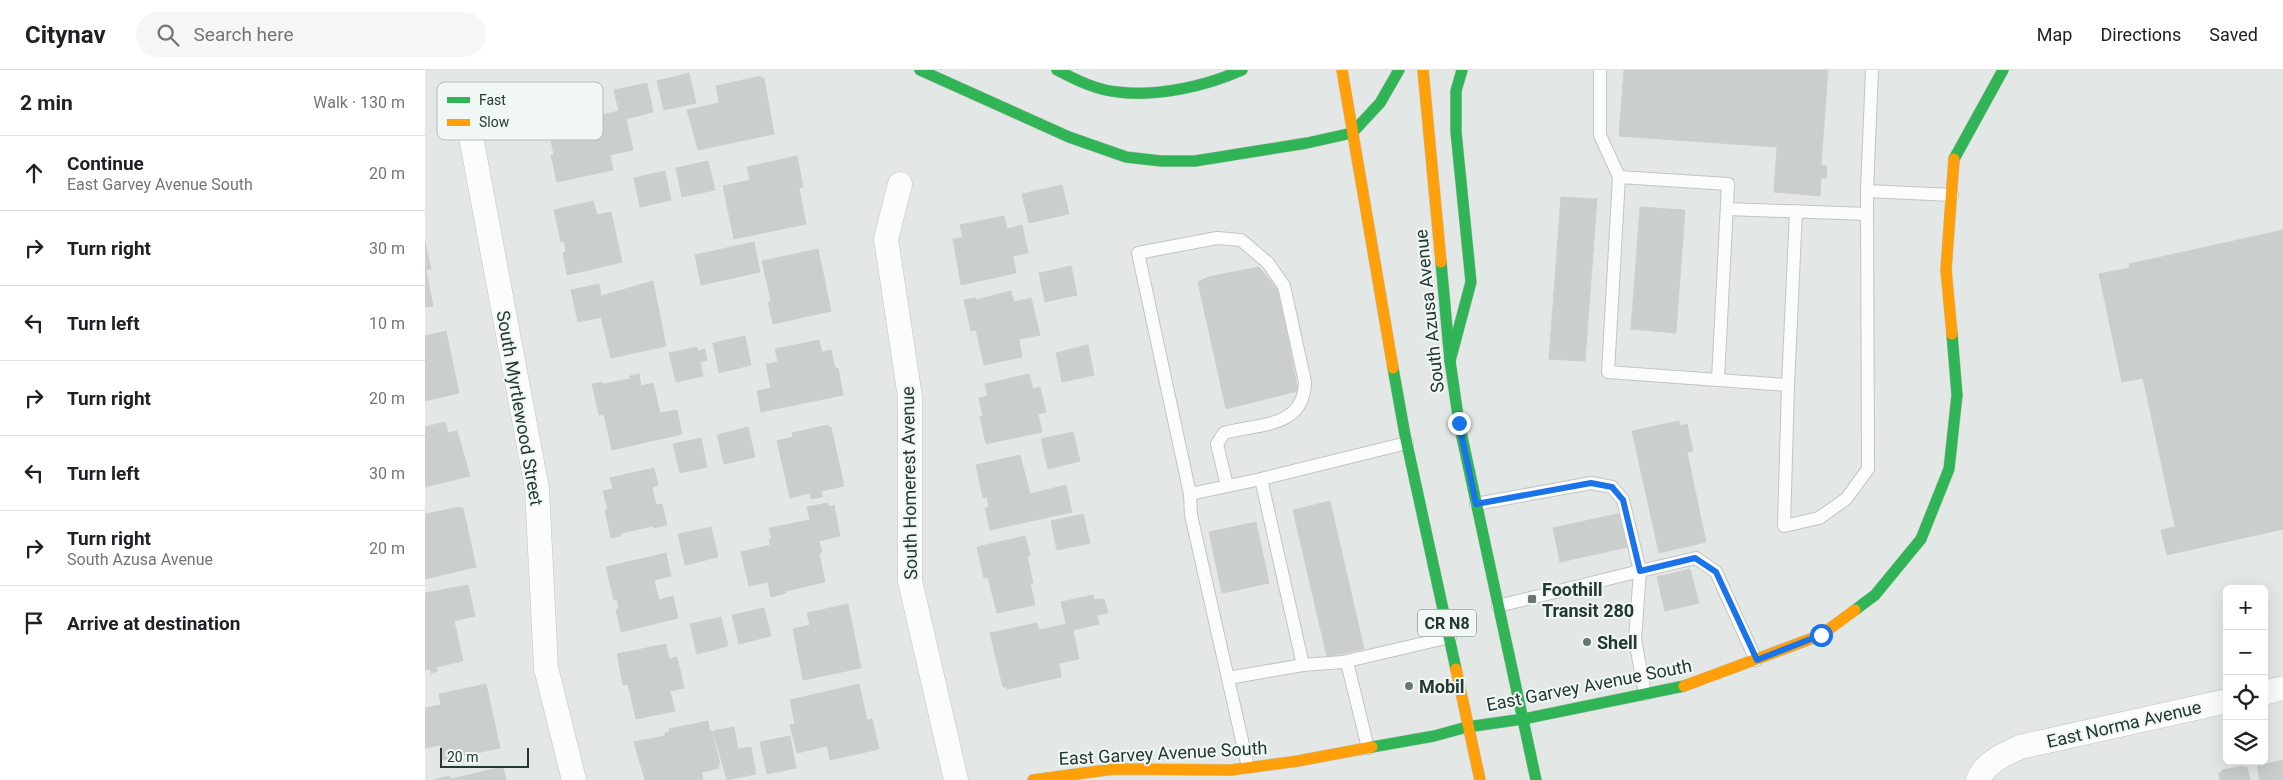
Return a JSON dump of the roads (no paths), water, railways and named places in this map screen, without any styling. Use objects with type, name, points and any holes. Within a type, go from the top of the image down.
[{"type":"main road","points":[[920,70],[1069,137],[1126,157],[1161,161],[1195,160],[1307,143],[1352,133],[1380,103],[1399,70]]},
{"type":"main road","points":[[1057,70],[1091,87],[1119,93],[1201,84],[1242,70]]},
{"type":"main road","points":[[1342,70],[1407,443]]},
{"type":"main road","name":"South Azusa Avenue","points":[[1423,70],[1450,361],[1459,423],[1536,780]]},
{"type":"main road","points":[[1450,361],[1471,282],[1456,132],[1456,91],[1462,70]]},
{"type":"main road","name":"East Garvey Avenue South","points":[[1033,780],[1114,769],[1231,775],[1248,767],[1298,761],[1434,736],[1467,726],[1523,719],[1688,685],[1821,635],[1875,595],[1921,539],[1949,469],[1957,395],[1947,270],[1954,160],[2003,70]]},
{"type":"main road","name":"CR N8","points":[[1407,443],[1450,637],[1467,726],[1481,780]]},
{"type":"street","name":"South Myrtlewood Street","points":[[472,140],[537,489],[546,668],[574,780]]},
{"type":"street","name":"South Homerest Avenue","points":[[900,184],[886,239],[911,396],[910,581],[956,780]]},
{"type":"street","points":[[2268,691],[2283,688]]},
{"type":"street","name":"East Norma Avenue","points":[[1978,780],[1980,774],[2000,757],[2020,747],[2223,702]]},
{"type":"lane","points":[[1600,70],[1600,135],[1619,177],[1608,372],[1787,385]]},
{"type":"lane","points":[[1796,211],[1787,385],[1784,526],[1819,518],[1846,499],[1868,470],[1867,192],[1872,70]]},
{"type":"lane","points":[[1619,177],[1728,184],[1718,380]]},
{"type":"lane","points":[[1867,192],[1952,195]]},
{"type":"lane","points":[[1727,208],[1867,214]]},
{"type":"lane","points":[[1227,486],[1217,444],[1224,433],[1283,419],[1301,406],[1305,395],[1305,382],[1284,286],[1268,263],[1241,240],[1217,238],[1138,253],[1190,494],[1191,515],[1248,767]]},
{"type":"lane","points":[[1190,494],[1261,479],[1407,443]]},
{"type":"lane","points":[[1261,479],[1303,665]]},
{"type":"lane","points":[[1476,504],[1591,483],[1612,487],[1623,500],[1640,571],[1635,639],[1645,694]]},
{"type":"lane","points":[[1498,606],[1695,558],[1716,572],[1757,660]]},
{"type":"lane","points":[[1228,678],[1303,665],[1347,662],[1450,637]]},
{"type":"lane","points":[[1347,662],[1368,748]]},
{"type":"place","name":"Foothill Transit 280","points":[[1532,599]]},
{"type":"place","name":"Shell","points":[[1587,642]]},
{"type":"place","name":"Mobil","points":[[1409,686]]}]
